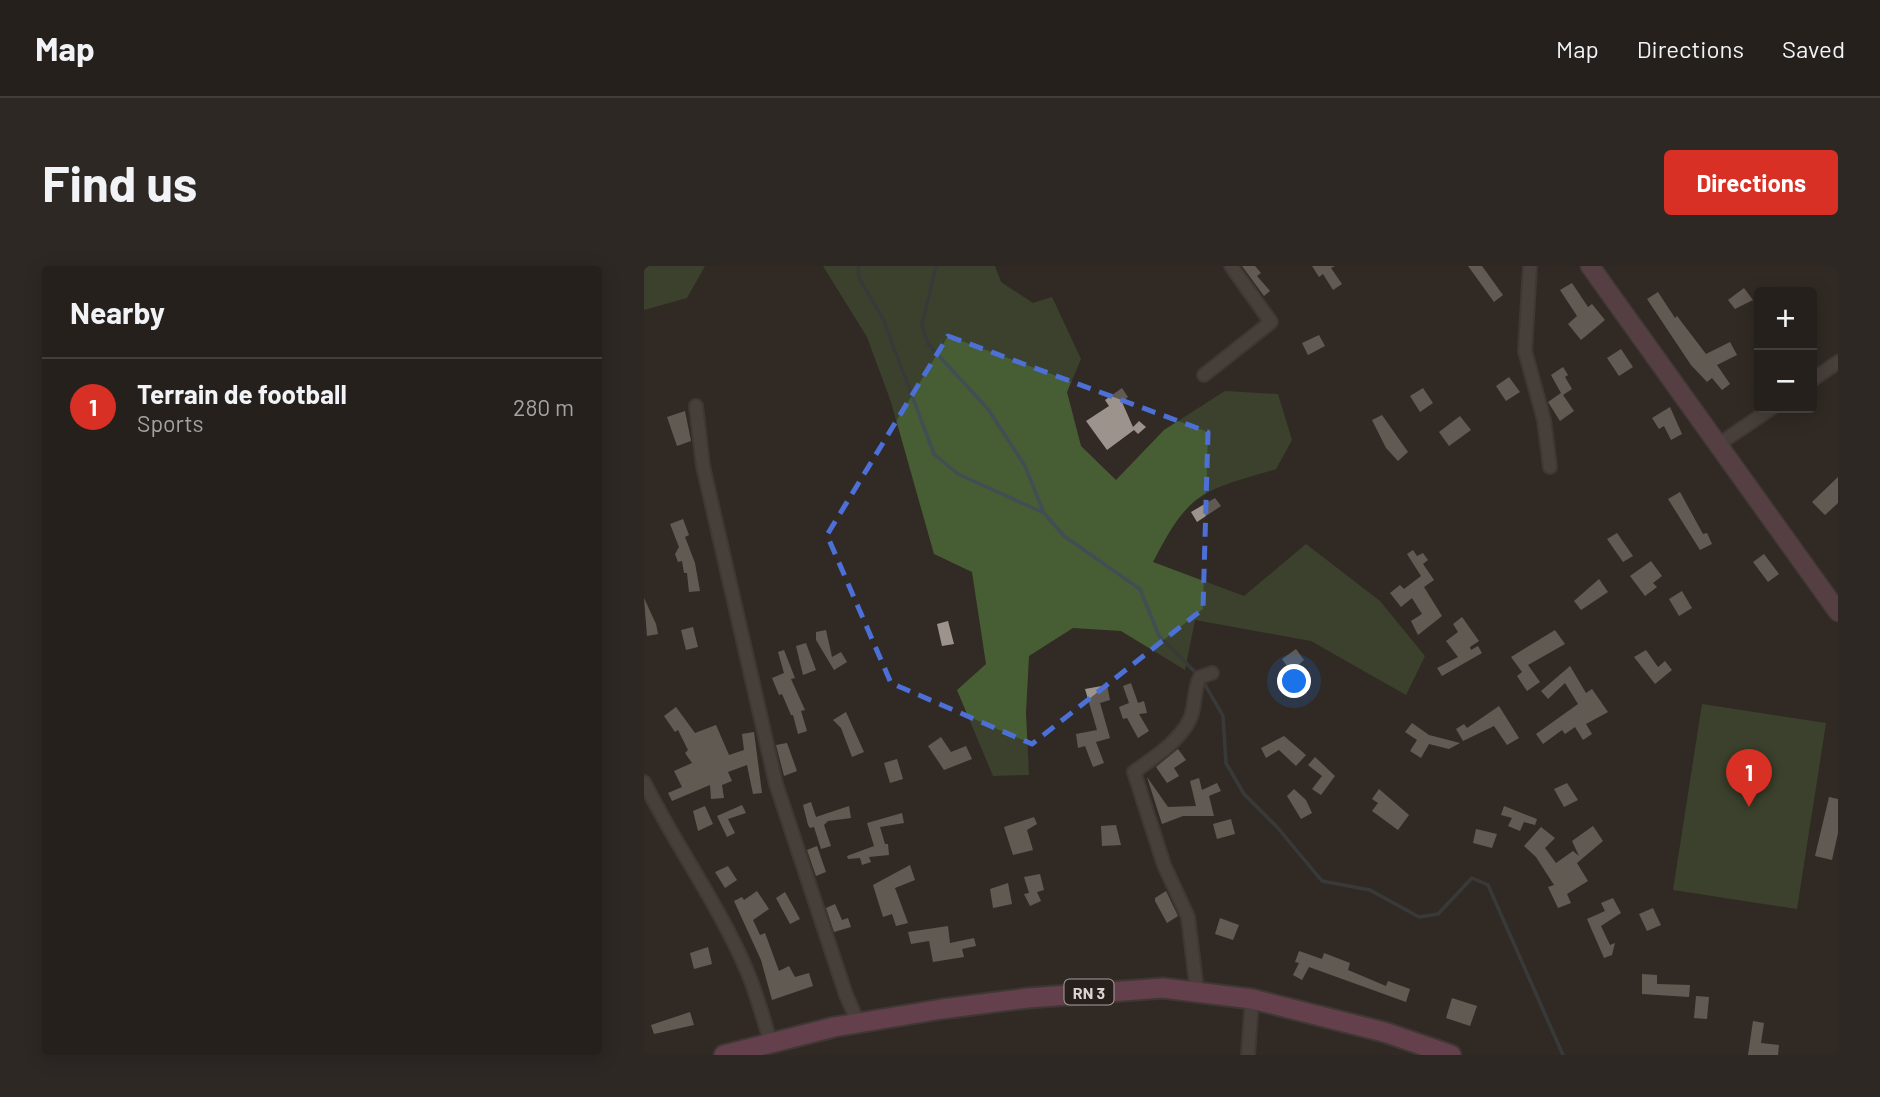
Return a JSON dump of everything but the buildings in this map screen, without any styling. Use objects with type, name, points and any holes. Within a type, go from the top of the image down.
[{"type":"main road","points":[[1590,266],[1838,612]]},
{"type":"main road","name":"RN 3","points":[[724,1055],[858,1022],[991,1002],[1104,990],[1163,988],[1252,999],[1384,1032],[1451,1055]]},
{"type":"street","points":[[1204,375],[1271,322],[1231,266]]},
{"type":"street","points":[[1531,266],[1525,351],[1544,420],[1550,467]]},
{"type":"street","points":[[1817,377],[1838,362]]},
{"type":"street","points":[[696,407],[703,466],[776,784],[846,995],[858,1022]]},
{"type":"street","points":[[1719,444],[1765,413]]},
{"type":"street","points":[[1197,991],[1188,917],[1164,865],[1133,772],[1160,754],[1184,728],[1191,718],[1200,677],[1212,673]]},
{"type":"street","points":[[644,782],[670,835],[718,912],[748,972],[771,1043]]},
{"type":"street","points":[[1248,1055],[1252,999]]},
{"type":"highlighted area","points":[[948,336],[1208,432],[1203,609],[1032,744],[891,683],[827,535]]},
{"type":"green space","points":[[644,266],[705,266],[687,298],[644,310]]},
{"type":"green space","points":[[823,266],[995,266],[1001,282],[1033,303],[1052,297],[1081,359],[1067,392],[1081,446],[1116,480],[1164,430],[1225,391],[1278,394],[1292,440],[1276,469],[1214,489],[1201,497],[1177,520],[1153,562],[1244,596],[1306,544],[1380,601],[1425,656],[1406,695],[1311,641],[1195,620],[1185,670],[1121,631],[1073,628],[1029,656],[1026,713],[1029,775],[993,776],[957,690],[986,664],[972,572],[934,554],[891,402],[867,337]]},
{"type":"green space","points":[[1702,704],[1826,723],[1797,909],[1673,890]]},
{"type":"waterway","points":[[858,266],[859,278],[883,319],[934,454],[958,474],[1044,513],[1064,536],[1140,589],[1159,636],[1198,675]]},
{"type":"waterway","points":[[936,266],[922,325],[928,344],[988,409],[1025,466],[1043,511]]},
{"type":"waterway","points":[[1203,681],[1223,716],[1226,763],[1244,794],[1277,827],[1322,881],[1370,890],[1419,917],[1438,914],[1472,878],[1488,885],[1563,1055]]},
{"type":"place","name":"Terrain de football","points":[[1749,807]]}]
